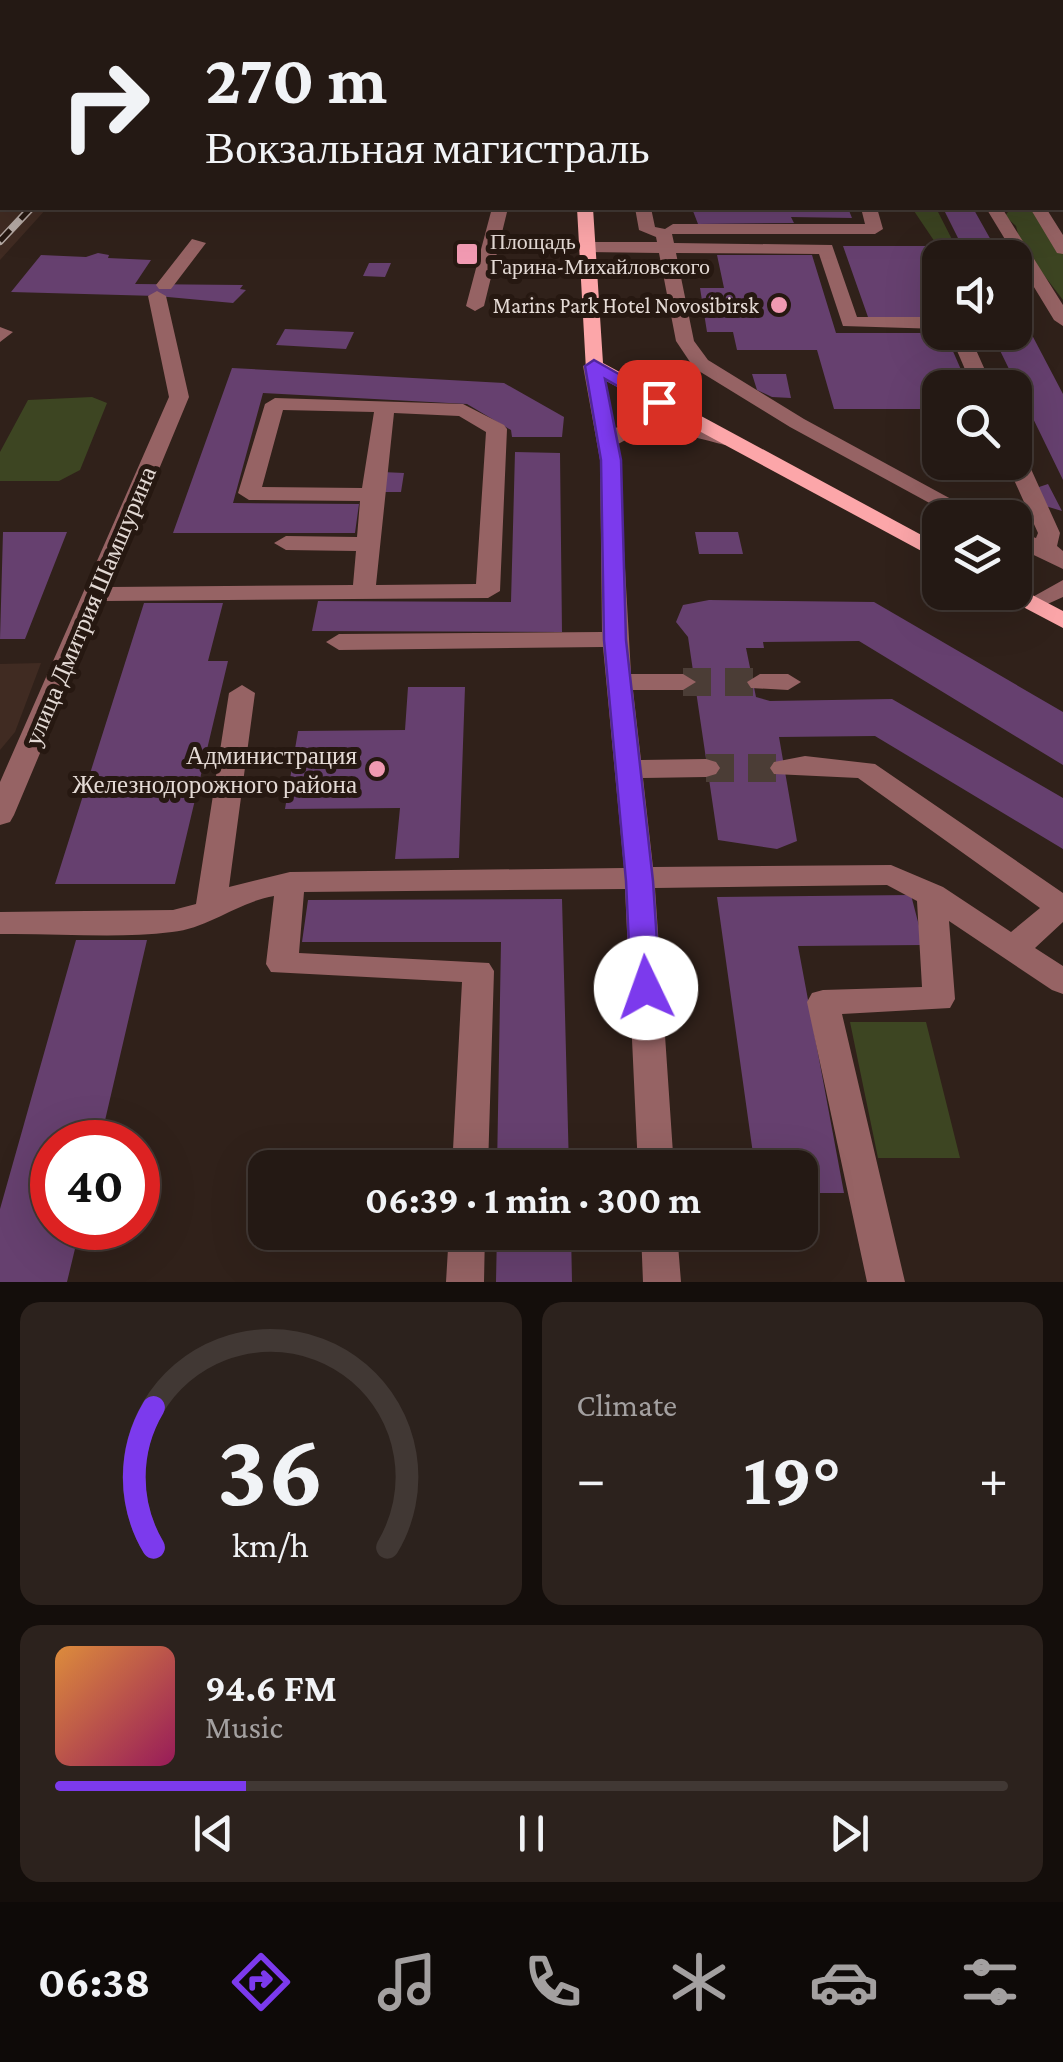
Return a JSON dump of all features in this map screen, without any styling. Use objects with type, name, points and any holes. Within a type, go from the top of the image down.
[{"type":"main road","points":[[584,210],[594,366],[922,544]]},
{"type":"main road","points":[[1032,604],[1063,621]]},
{"type":"street","points":[[474,306],[499,210]]},
{"type":"street","points":[[644,210],[647,230],[668,237],[826,250],[850,322],[922,323]]},
{"type":"street","points":[[671,210],[668,237],[684,340],[701,364],[797,423],[941,500]]},
{"type":"street","points":[[587,247],[668,237],[876,229],[870,210]]},
{"type":"street","points":[[995,210],[1063,320]]},
{"type":"street","points":[[1039,210],[1063,249]]},
{"type":"street","name":"улица Дмитрия Шамшурина","points":[[1,807],[179,398],[177,368],[160,328],[161,291],[198,242]]},
{"type":"street","points":[[594,366],[608,441],[615,640],[640,881],[655,1150]]},
{"type":"street","points":[[96,594],[488,591],[497,430],[463,410],[275,404],[250,493],[370,495]]},
{"type":"street","points":[[364,592],[370,495],[384,406]]},
{"type":"street","points":[[608,441],[627,430],[646,426],[668,426],[725,439]]},
{"type":"street","points":[[1025,480],[1049,533],[1054,555]]},
{"type":"street","points":[[286,544],[368,544]]},
{"type":"street","points":[[1032,595],[1063,587]]},
{"type":"street","points":[[339,642],[615,640]]},
{"type":"street","points":[[618,682],[683,682]]},
{"type":"street","points":[[760,682],[788,682]]},
{"type":"street","points":[[210,911],[242,693]]},
{"type":"street","points":[[784,768],[805,765],[865,770],[1061,907],[1015,947]]},
{"type":"street","points":[[628,769],[706,768]]},
{"type":"street","points":[[0,923],[173,921],[210,911],[247,890],[290,882],[640,881],[891,875],[932,895],[1063,982]]},
{"type":"street","points":[[290,882],[282,964],[478,971],[471,1150]]},
{"type":"street","points":[[886,1282],[823,1002],[939,998],[932,895]]},
{"type":"street","points":[[466,1282],[467,1250]]},
{"type":"street","points":[[661,1250],[662,1282]]},
{"type":"shaded area","points":[[0,210],[45,210],[0,260]]},
{"type":"shaded area","points":[[41,663],[15,732],[0,750],[0,664]]},
{"type":"green space","points":[[913,210],[937,210],[952,240],[934,240]]},
{"type":"green space","points":[[1010,210],[1046,210],[1063,242],[1063,300],[1032,259],[1032,240],[1020,240],[1016,226],[1005,216]]},
{"type":"green space","points":[[92,397],[107,403],[80,470],[59,481],[0,481],[0,452],[28,400]]},
{"type":"green space","points":[[850,1022],[926,1022],[960,1158],[878,1158]]},
{"type":"building","points":[[849,210],[852,218],[791,217],[794,223],[698,224],[693,211]]},
{"type":"building","points":[[944,210],[974,210],[991,240],[959,240]]},
{"type":"building","points":[[843,246],[922,246],[922,317],[868,317]]},
{"type":"building","points":[[41,255],[86,257],[109,255],[108,258],[151,260],[135,284],[243,285],[240,289],[246,290],[233,303],[157,296],[11,292]]},
{"type":"building","points":[[717,255],[812,255],[836,333],[922,333],[922,350],[952,350],[961,370],[922,370],[922,412],[834,409],[817,350],[737,350],[733,332],[707,332],[700,288],[724,288]]},
{"type":"building","points":[[369,263],[391,263],[385,277],[363,276]]},
{"type":"building","points":[[285,329],[354,332],[346,349],[276,345]]},
{"type":"building","points":[[1032,335],[1063,394],[1063,480],[1032,416],[1032,370],[1009,370],[1000,350],[1032,350]]},
{"type":"building","points":[[232,368],[504,383],[564,417],[562,437],[512,437],[511,430],[467,404],[263,393],[233,503],[359,504],[355,533],[173,533]]},
{"type":"building","points":[[752,374],[786,374],[791,398],[772,397],[757,390]]},
{"type":"building","points":[[515,452],[560,453],[562,632],[312,631],[318,601],[511,602]]},
{"type":"building","points":[[382,472],[404,473],[401,492],[379,492]]},
{"type":"building","points":[[1048,484],[1062,511],[1042,505],[1036,488]]},
{"type":"building","points":[[3,532],[67,532],[25,639],[0,639]]},
{"type":"building","points":[[695,532],[738,532],[743,554],[699,554]]},
{"type":"building","points":[[709,600],[874,602],[1063,712],[1063,765],[859,641],[763,642],[764,648],[746,648],[756,697],[770,701],[892,699],[1063,798],[1063,849],[875,736],[779,737],[797,841],[777,849],[718,840],[688,637],[676,622],[683,605]]},
{"type":"building","points":[[144,603],[223,603],[208,661],[228,661],[175,884],[55,884]]},
{"type":"building","name":"Администрация Железнодорожного района","points":[[408,687],[465,687],[459,858],[395,859],[400,808],[285,809],[298,731],[405,730]]},
{"type":"building","points":[[911,895],[924,945],[798,946],[844,1193],[818,1193],[818,1150],[752,1150],[717,897]]},
{"type":"building","points":[[562,899],[569,1150],[497,1150],[501,942],[302,942],[308,900]]},
{"type":"building","points":[[76,940],[147,940],[105,1120],[30,1120],[30,1250],[75,1250],[67,1282],[0,1282],[0,1209]]},
{"type":"building","points":[[497,1250],[571,1250],[572,1282],[496,1282]]},
{"type":"tunnel","points":[[683,682],[760,682]]},
{"type":"tunnel","points":[[706,768],[784,768]]},
{"type":"railway","points":[[0,241],[29,210]]},
{"type":"place","name":"Площадь Гарина-Михайловского","points":[[467,254]]},
{"type":"place","name":"Marins Park Hotel Novosibirsk","points":[[779,305]]},
{"type":"place","name":"Администрация Железнодорожного района","points":[[377,769]]},
{"type":"route","points":[[646,988],[640,881],[615,640],[611,460],[594,366],[659,402]]}]
